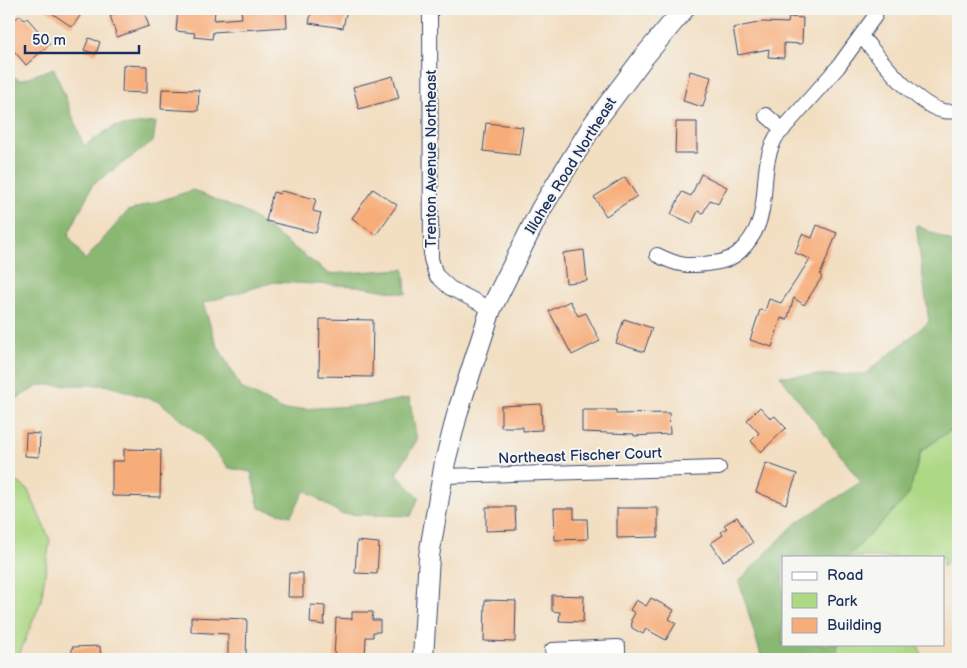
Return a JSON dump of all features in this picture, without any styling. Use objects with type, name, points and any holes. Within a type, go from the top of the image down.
[{"type":"main road","name":"Illahee Road Northeast","points":[[491,309],[541,209],[594,123],[643,58],[684,9]]},
{"type":"main road","points":[[423,659],[429,556],[443,476],[458,411],[491,309]]},
{"type":"street","name":"Trenton Avenue Northeast","points":[[430,9],[431,259],[436,275],[450,288],[491,309]]},
{"type":"street","points":[[657,255],[676,264],[699,266],[722,262],[740,252],[754,236],[762,216],[771,146],[782,130],[838,67],[875,16],[876,9]]},
{"type":"street","points":[[861,36],[897,78],[924,102],[943,110],[958,111]]},
{"type":"street","points":[[766,115],[782,130]]},
{"type":"street","name":"Northeast Fischer Court","points":[[443,476],[719,468]]},
{"type":"street","points":[[552,650],[618,647],[618,659]]},
{"type":"green space","points":[[54,68],[84,146],[113,127],[156,122],[153,142],[93,184],[68,235],[85,260],[128,211],[193,190],[249,214],[329,274],[404,269],[406,294],[357,286],[274,282],[203,303],[216,343],[241,388],[283,410],[371,405],[409,398],[417,440],[396,474],[419,497],[411,516],[341,514],[305,490],[291,516],[259,508],[251,472],[229,468],[201,436],[160,402],[106,385],[40,385],[9,403],[9,75],[21,80]]},
{"type":"green space","points":[[916,225],[958,245],[958,425],[921,451],[908,496],[849,556],[782,556],[782,646],[837,646],[835,659],[762,659],[739,581],[796,523],[861,482],[780,376],[865,374],[929,322]]},
{"type":"green space","points":[[958,425],[958,503],[952,555],[944,566],[944,556],[849,556],[908,496],[921,451]]},
{"type":"green space","points":[[9,475],[28,490],[50,540],[41,601],[19,655],[9,655]]},
{"type":"green space","points":[[837,646],[918,646],[924,659],[835,659]]},
{"type":"building","points":[[46,9],[85,9],[72,27]]},
{"type":"building","points":[[129,9],[143,9],[149,26],[117,37],[110,15]]},
{"type":"building","points":[[178,9],[215,11],[214,20],[242,18],[241,9],[286,9],[287,27],[213,32],[212,39],[194,37],[195,33],[176,31]]},
{"type":"building","points":[[312,9],[347,9],[343,28],[309,23]]},
{"type":"building","points":[[20,15],[24,20],[27,18],[50,44],[26,65],[9,45],[9,25]]},
{"type":"building","points":[[789,17],[803,18],[802,44],[784,43],[784,58],[768,57],[769,49],[738,55],[733,28],[763,22],[788,23]]},
{"type":"building","points":[[89,38],[100,42],[96,54],[84,50]]},
{"type":"building","points":[[123,65],[147,66],[147,93],[122,92]]},
{"type":"building","points":[[690,71],[711,77],[703,107],[683,101]]},
{"type":"building","points":[[393,76],[399,98],[359,109],[353,87]]},
{"type":"building","points":[[162,89],[199,90],[198,111],[161,109]]},
{"type":"building","points":[[676,122],[697,122],[697,153],[675,153]]},
{"type":"building","points":[[486,123],[523,127],[519,155],[483,151]]},
{"type":"building","points":[[701,174],[727,187],[718,204],[710,200],[703,213],[698,211],[692,224],[671,214],[682,192],[691,196]]},
{"type":"building","points":[[625,177],[637,196],[606,216],[594,197]]},
{"type":"building","points":[[373,189],[397,205],[376,235],[352,218]]},
{"type":"building","points":[[281,191],[316,199],[313,211],[321,213],[316,233],[266,221],[273,192],[280,194]]},
{"type":"building","points":[[817,225],[837,233],[820,275],[822,277],[804,305],[794,298],[787,320],[781,318],[772,347],[750,340],[760,310],[765,311],[769,299],[781,303],[810,259],[795,253],[802,234],[812,238]]},
{"type":"building","points":[[584,250],[587,281],[566,283],[563,253]]},
{"type":"building","points":[[570,301],[578,316],[586,313],[600,341],[572,355],[549,311]]},
{"type":"building","points":[[320,319],[373,320],[372,377],[319,376]]},
{"type":"building","points":[[624,319],[652,328],[644,352],[616,343]]},
{"type":"building","points":[[541,404],[542,430],[523,431],[523,427],[501,427],[501,406]]},
{"type":"building","points":[[760,407],[771,419],[775,416],[786,428],[761,452],[751,441],[759,433],[747,420]]},
{"type":"building","points":[[582,410],[616,410],[616,414],[669,413],[670,434],[634,436],[634,434],[582,432]]},
{"type":"building","points":[[26,433],[40,434],[39,457],[25,456]]},
{"type":"building","points":[[124,449],[161,450],[160,497],[112,496],[112,461],[124,461]]},
{"type":"building","points":[[766,463],[797,474],[786,504],[756,492]]},
{"type":"building","points":[[486,507],[515,507],[516,530],[486,531]]},
{"type":"building","points":[[554,508],[574,508],[574,519],[587,519],[588,539],[555,540]]},
{"type":"building","points":[[617,508],[658,508],[658,537],[617,538]]},
{"type":"building","points":[[737,517],[753,543],[723,561],[711,543],[723,535],[721,532],[727,528],[724,525]]},
{"type":"building","points":[[357,541],[379,543],[377,574],[355,573]]},
{"type":"building","points":[[289,573],[303,573],[303,597],[288,597]]},
{"type":"building","points":[[552,595],[584,596],[583,622],[559,621],[560,612],[552,611]]},
{"type":"building","points":[[651,598],[674,610],[669,619],[676,623],[666,640],[646,629],[643,634],[632,628],[631,620],[635,613],[630,610],[636,600],[646,606]]},
{"type":"building","points":[[485,600],[516,601],[515,642],[484,641]]},
{"type":"building","points":[[311,605],[325,606],[324,625],[310,623]]},
{"type":"building","points":[[352,612],[373,612],[372,620],[380,620],[380,632],[373,632],[373,637],[366,637],[365,659],[334,659],[336,618],[352,619]]},
{"type":"building","points":[[191,617],[247,619],[246,656],[228,655],[228,634],[191,632]]},
{"type":"building","points":[[100,646],[101,659],[72,659],[72,647]]}]
